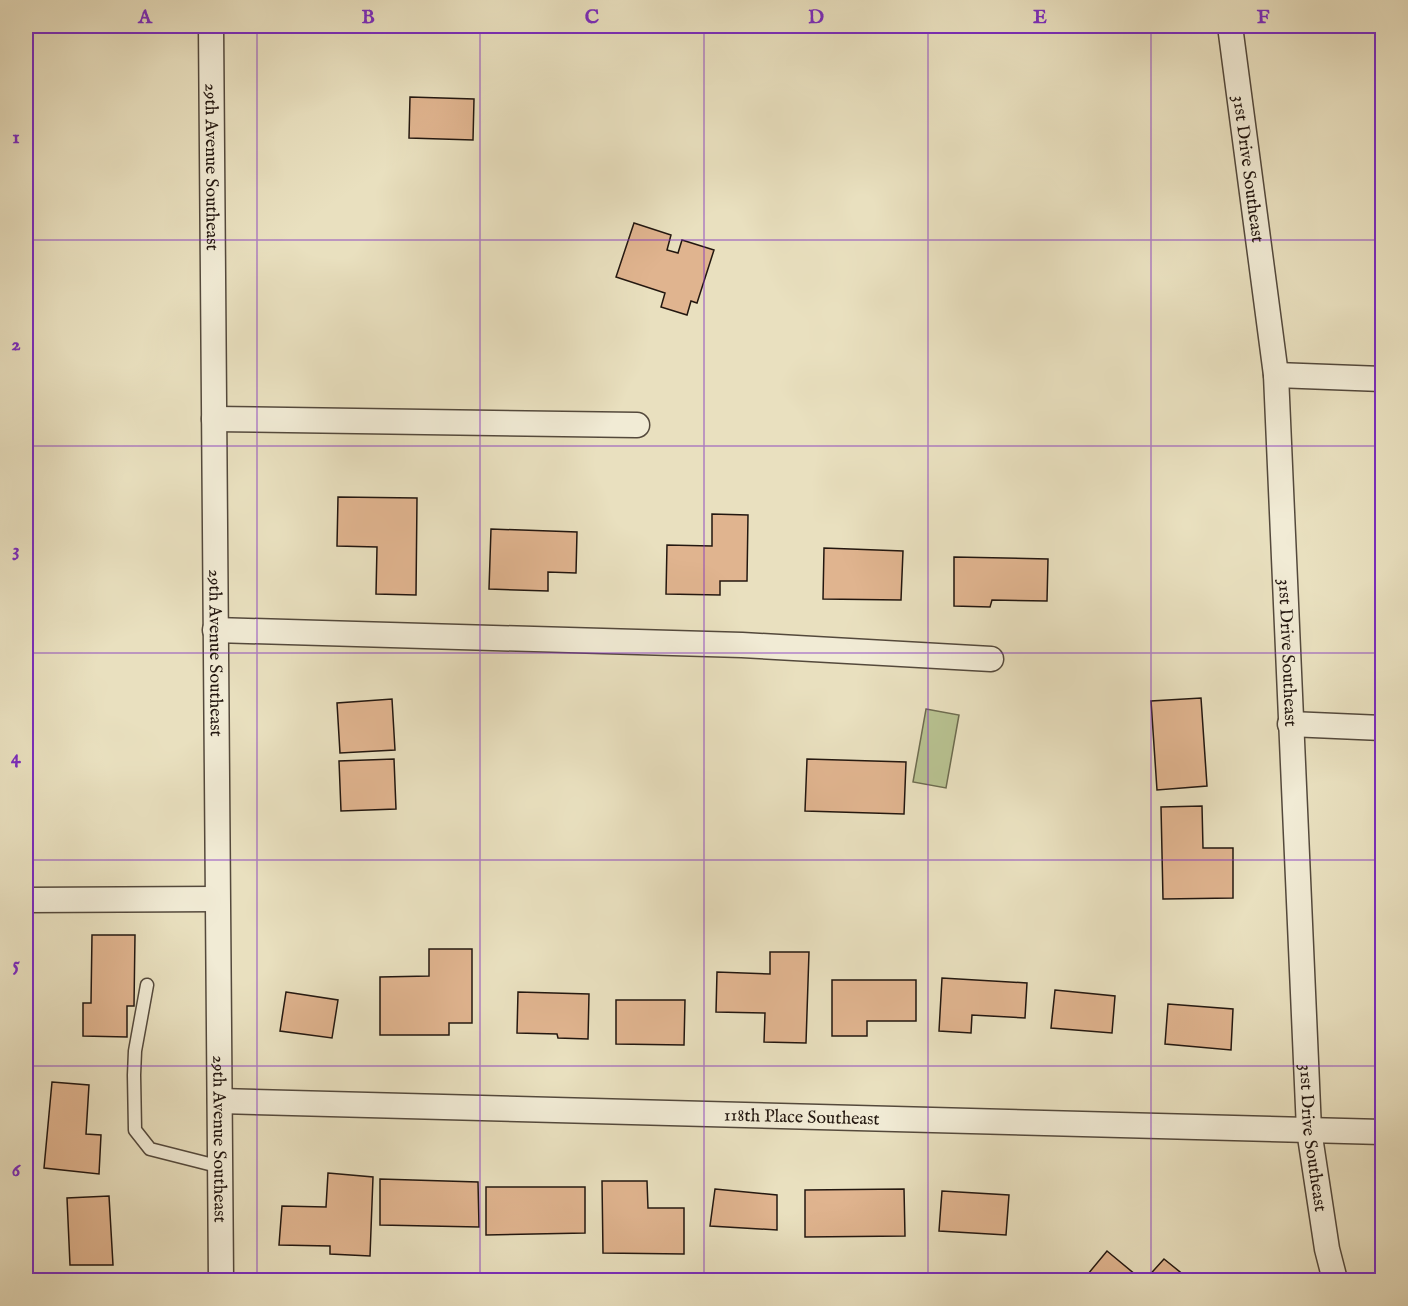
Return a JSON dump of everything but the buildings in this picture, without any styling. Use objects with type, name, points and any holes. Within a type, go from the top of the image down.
[{"type":"street","name":"29th Avenue Southeast","points":[[211,26],[221,1281]]},
{"type":"street","name":"31st Drive Southeast","points":[[1230,26],[1276,375],[1309,1130],[1327,1249],[1335,1281]]},
{"type":"street","points":[[1276,375],[1383,379]]},
{"type":"street","points":[[214,419],[637,425]]},
{"type":"street","points":[[215,630],[742,645],[991,658]]},
{"type":"street","points":[[1290,724],[1383,728]]},
{"type":"street","points":[[26,900],[217,899]]},
{"type":"street","name":"118th Place Southeast","points":[[220,1101],[1383,1132]]},
{"type":"lane","points":[[147,985],[135,1051],[135,1130],[150,1149],[221,1167]]},
{"type":"green space","points":[[926,709],[959,715],[946,788],[913,782]]}]
